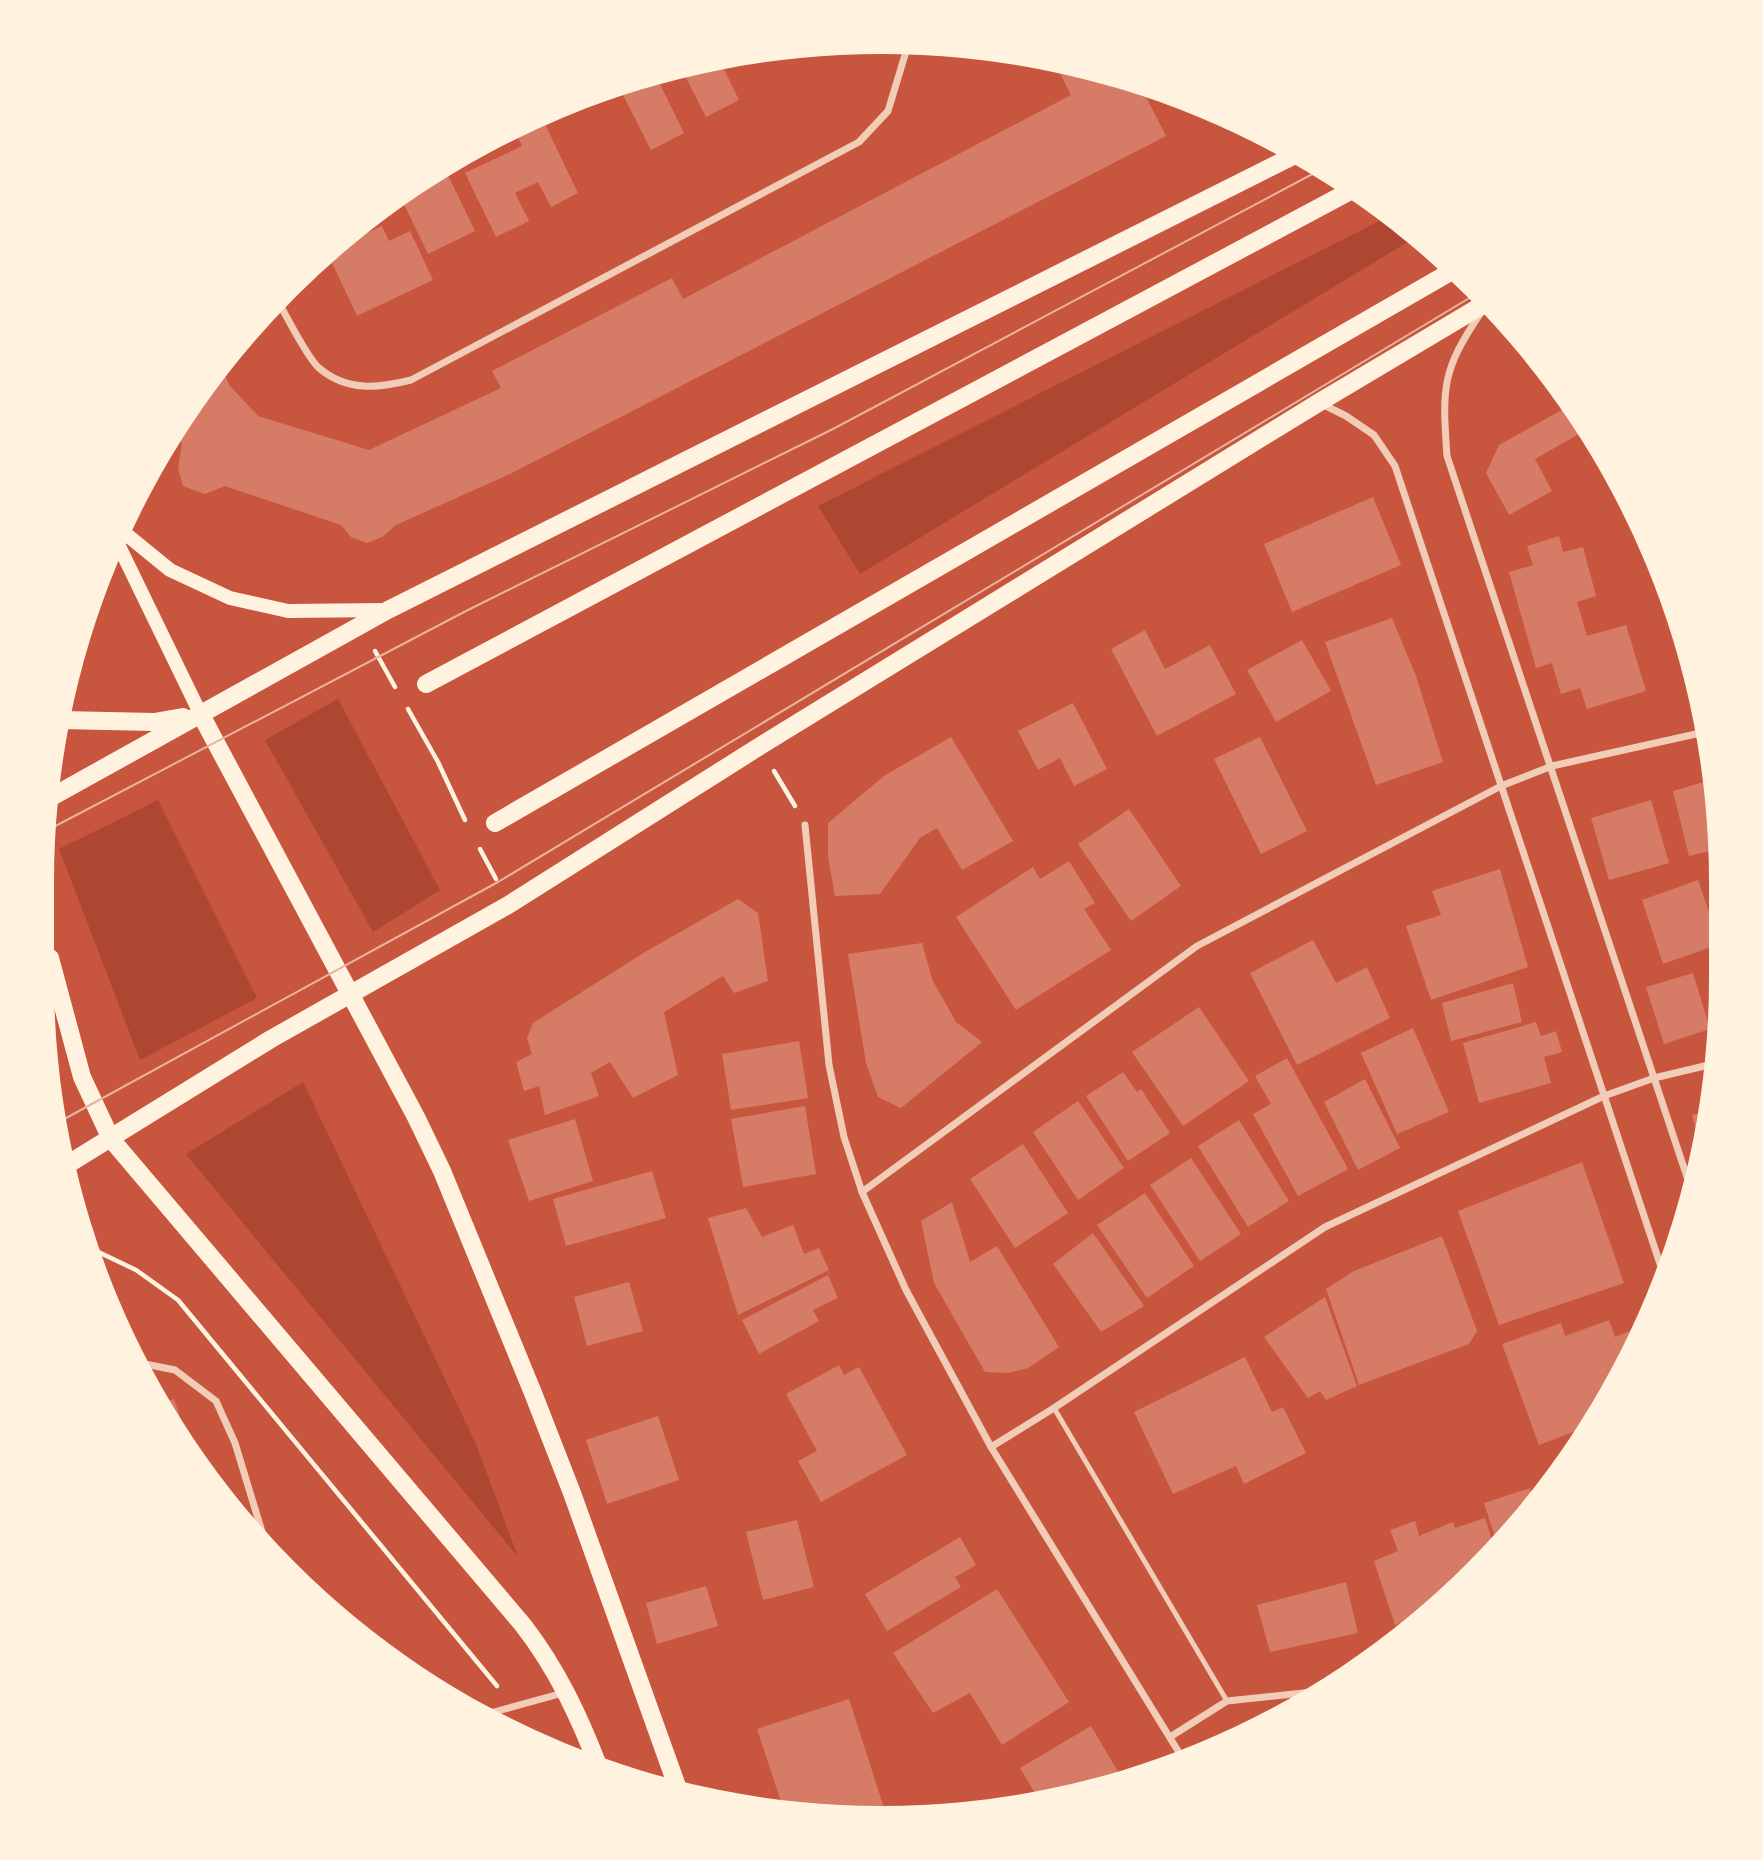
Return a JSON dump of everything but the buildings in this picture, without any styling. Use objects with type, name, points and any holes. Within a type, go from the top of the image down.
[{"type":"main road","points":[[59,793],[388,610],[1285,160]]},
{"type":"main road","points":[[426,684],[1343,195]]},
{"type":"main road","points":[[495,823],[1444,276]]},
{"type":"main road","points":[[75,1160],[271,1039],[510,904],[760,746],[1318,403],[1478,309]]},
{"type":"main road","points":[[130,537],[170,570],[230,598],[288,611],[388,610]]},
{"type":"main road","points":[[122,553],[200,713],[432,1149],[488,1279],[577,1505],[675,1780]]},
{"type":"main road","points":[[70,720],[154,722],[200,713]]},
{"type":"main road","points":[[54,973],[82,1077],[111,1139],[544,1651],[567,1691],[593,1753]]},
{"type":"street","points":[[284,311],[317,367],[338,380],[358,386],[381,388],[411,380],[859,142],[888,111],[905,55]]},
{"type":"street","points":[[1481,313],[1462,341],[1448,369],[1443,402],[1447,456],[1686,1173]]},
{"type":"street","points":[[1318,403],[1346,416],[1374,435],[1395,466],[1659,1261]]},
{"type":"street","points":[[862,1192],[1197,946],[1501,786],[1552,766],[1695,734]]},
{"type":"street","points":[[805,825],[829,1065],[844,1137],[862,1192],[906,1290],[991,1447],[1178,1750]]},
{"type":"street","points":[[991,1447],[1325,1227],[1604,1096],[1654,1078],[1704,1066]]},
{"type":"street","points":[[151,1365],[175,1370],[216,1402],[235,1443],[259,1523]]},
{"type":"street","points":[[499,1711],[567,1691]]},
{"type":"street","points":[[1170,1737],[1227,1701],[1297,1694]]},
{"type":"lane","points":[[1054,1408],[1227,1701]]},
{"type":"path","points":[[361,624],[398,692]]},
{"type":"path","points":[[405,704],[438,762],[468,825]]},
{"type":"path","points":[[760,746],[805,825]]},
{"type":"path","points":[[480,848],[510,904]]},
{"type":"path","points":[[102,1254],[136,1270],[178,1300],[499,1688],[506,1709]]},
{"type":"shaded area","points":[[1379,221],[1406,243],[860,574],[818,506]]},
{"type":"shaded area","points":[[338,699],[440,890],[373,932],[265,740]]},
{"type":"shaded area","points":[[158,800],[257,998],[140,1060],[59,849]]},
{"type":"shaded area","points":[[303,1082],[476,1444],[518,1557],[186,1154]]},
{"type":"tram line","points":[[56,826],[466,611],[833,429],[1311,175]]},
{"type":"tram line","points":[[66,1118],[498,882],[1468,299]]}]
